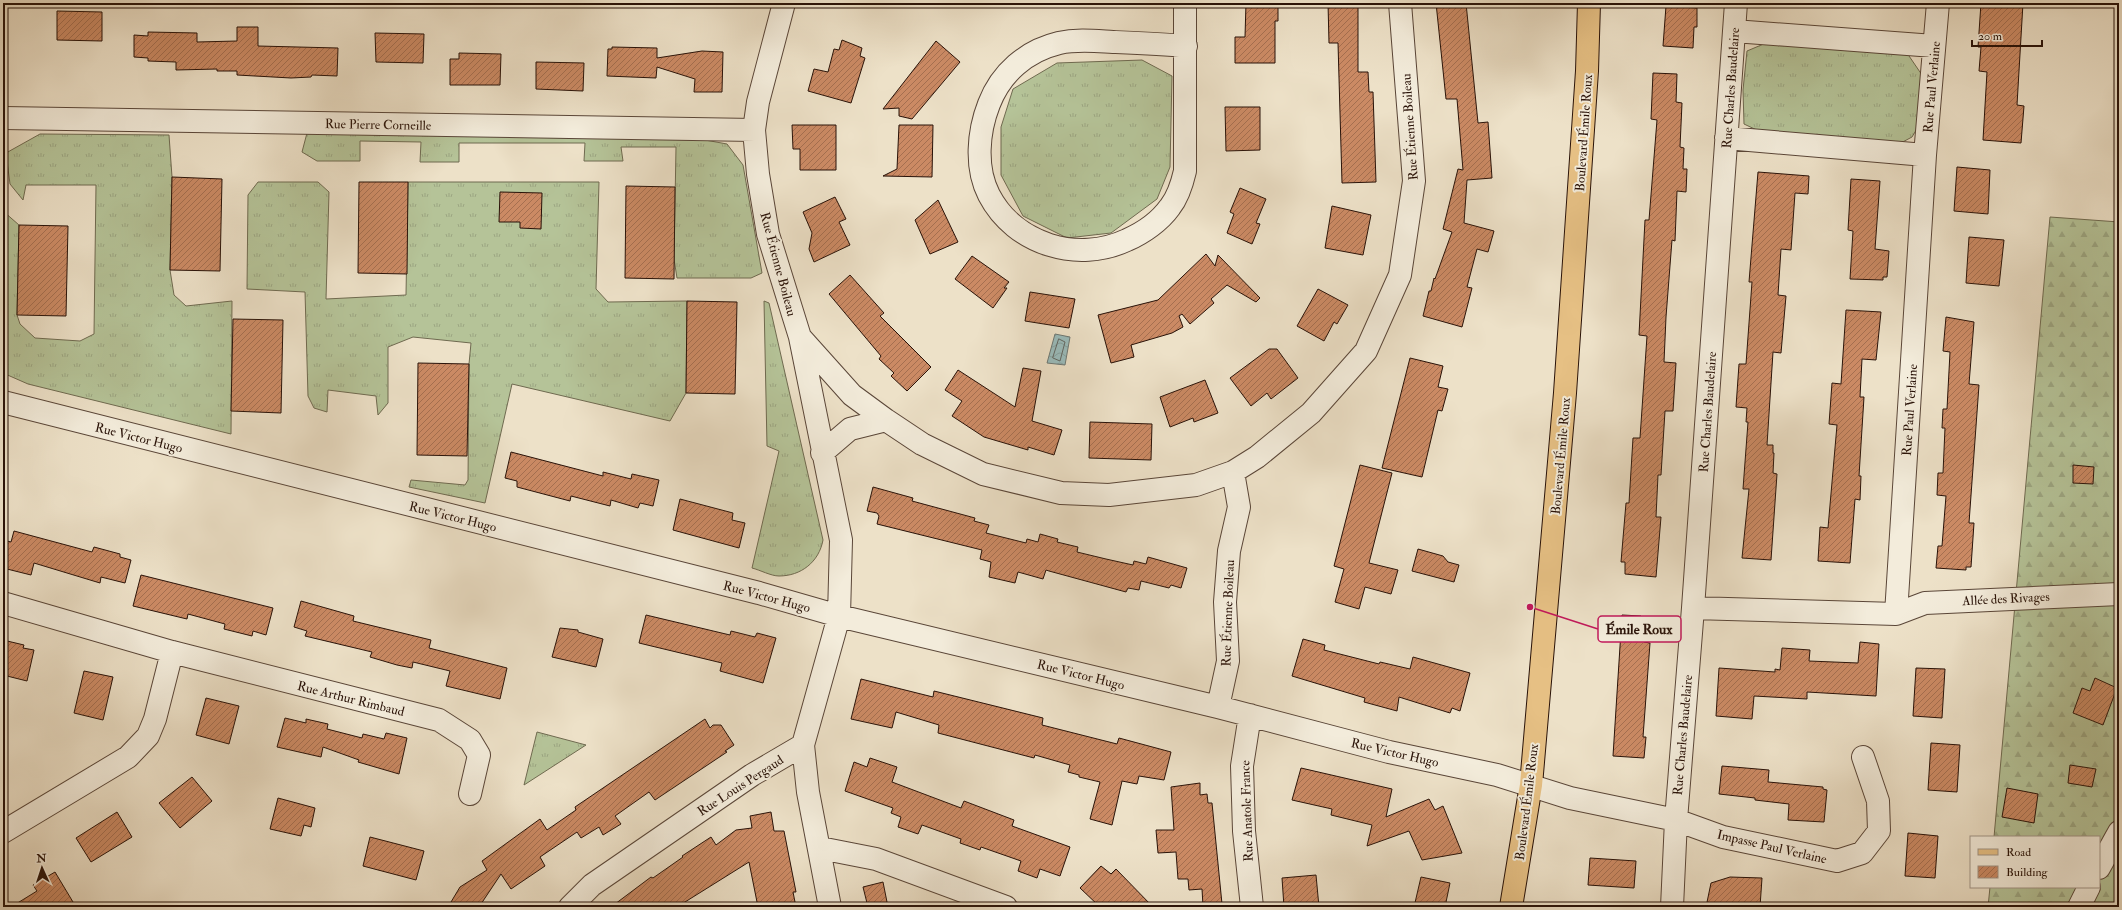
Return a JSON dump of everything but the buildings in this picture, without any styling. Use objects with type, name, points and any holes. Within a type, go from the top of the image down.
[{"type":"main road","name":"Boulevard Émile Roux","points":[[1511,907],[1531,785],[1566,393],[1587,71],[1589,3]]},
{"type":"street","name":"Rue Étienne Boileau","points":[[784,3],[758,102],[754,130],[758,174],[768,234],[800,337],[822,453],[841,540],[839,616]]},
{"type":"street","points":[[1185,3],[1186,46],[1185,171],[1179,191],[1170,207],[1152,225],[1137,236],[1117,245],[1102,249],[1063,249],[1043,244],[1027,236],[998,210],[988,194],[982,175],[980,135],[991,98],[999,82],[1012,67],[1041,49],[1059,43],[1079,41],[1186,46]]},
{"type":"street","name":"Rue Étienne Boileau","points":[[800,337],[852,394],[886,420],[922,444],[983,474],[1061,493],[1109,495],[1188,486],[1233,472],[1257,457],[1311,413],[1366,351],[1400,275],[1414,181],[1400,3]]},
{"type":"street","name":"Rue Charles Baudelaire","points":[[1672,907],[1676,820],[1693,608],[1736,3]]},
{"type":"street","name":"Rue Paul Verlaine","points":[[1896,614],[1925,155],[1938,3]]},
{"type":"street","points":[[1734,31],[1934,46]]},
{"type":"street","name":"Rue Pierre Corneille","points":[[3,118],[754,130]]},
{"type":"street","points":[[1726,138],[1925,155]]},
{"type":"street","name":"Rue Victor Hugo","points":[[3,402],[760,593],[839,616],[1218,707],[1389,752],[1497,775],[1531,785]]},
{"type":"street","points":[[822,453],[850,429],[886,420]]},
{"type":"street","name":"Rue Étienne Boileau","points":[[1218,707],[1228,661],[1225,602],[1229,551],[1239,507],[1233,472]]},
{"type":"street","name":"Allée des Rivages","points":[[1896,614],[1925,603],[2119,594]]},
{"type":"street","name":"Rue Arthur Rimbaud","points":[[3,603],[172,652],[439,720],[470,740],[478,755],[470,794]]},
{"type":"street","points":[[1693,608],[1896,614]]},
{"type":"street","points":[[830,907],[820,848],[808,792],[804,745],[839,616]]},
{"type":"street","points":[[3,832],[128,757],[148,736],[155,719],[172,652]]},
{"type":"street","name":"Rue Anatole France","points":[[1250,715],[1242,766],[1244,831],[1252,907]]},
{"type":"street","name":"Rue Louis Pergaud","points":[[570,907],[592,885],[752,774],[804,745]]},
{"type":"street","name":"Impasse Paul Verlaine","points":[[1676,820],[1723,837],[1837,861],[1862,853],[1879,830],[1878,800],[1863,757]]},
{"type":"street","points":[[1531,785],[1570,798],[1676,820]]},
{"type":"street","points":[[2100,866],[2119,832]]},
{"type":"street","points":[[820,848],[876,858],[1006,907]]},
{"type":"street","points":[[2079,907],[2088,888]]},
{"type":"green space","points":[[1766,43],[1907,53],[1922,75],[1918,127],[1912,137],[1897,145],[1761,132],[1744,124],[1743,90],[1747,51]]},
{"type":"green space","points":[[1142,60],[1172,76],[1170,167],[1157,199],[1111,233],[1067,238],[1023,216],[1001,175],[1001,127],[1013,89],[1057,63]]},
{"type":"green space","points":[[307,133],[705,140],[727,144],[743,165],[762,273],[751,278],[677,278],[674,259],[676,147],[621,147],[623,161],[584,161],[585,143],[459,143],[459,162],[420,162],[421,142],[360,141],[360,161],[317,161],[302,152]]},
{"type":"green space","points":[[40,134],[169,135],[172,177],[170,270],[174,295],[186,306],[232,301],[231,434],[28,384],[3,373],[3,211],[19,225],[17,315],[20,324],[35,338],[80,341],[94,334],[96,185],[26,185],[23,200],[10,184],[6,153]]},
{"type":"green space","points":[[258,182],[318,182],[329,192],[326,299],[406,295],[408,182],[599,182],[596,289],[608,302],[687,301],[686,393],[670,421],[512,384],[485,503],[409,487],[411,480],[465,485],[468,480],[469,364],[471,343],[413,337],[388,347],[388,403],[378,415],[376,396],[328,390],[327,412],[314,408],[308,396],[305,292],[247,289],[248,195]]},
{"type":"green space","points":[[2050,217],[2119,222],[2119,907],[1988,907],[1990,888],[2100,888],[2100,836],[1994,836]]},
{"type":"green space","points":[[764,301],[769,303],[823,540],[818,555],[808,566],[795,573],[779,576],[752,568],[779,451],[767,446]]},
{"type":"green space","points":[[537,732],[586,745],[524,785]]},
{"type":"water","points":[[1055,334],[1070,337],[1065,365],[1047,363]]},
{"type":"place","name":"Émile Roux","points":[[1530,607]]}]
